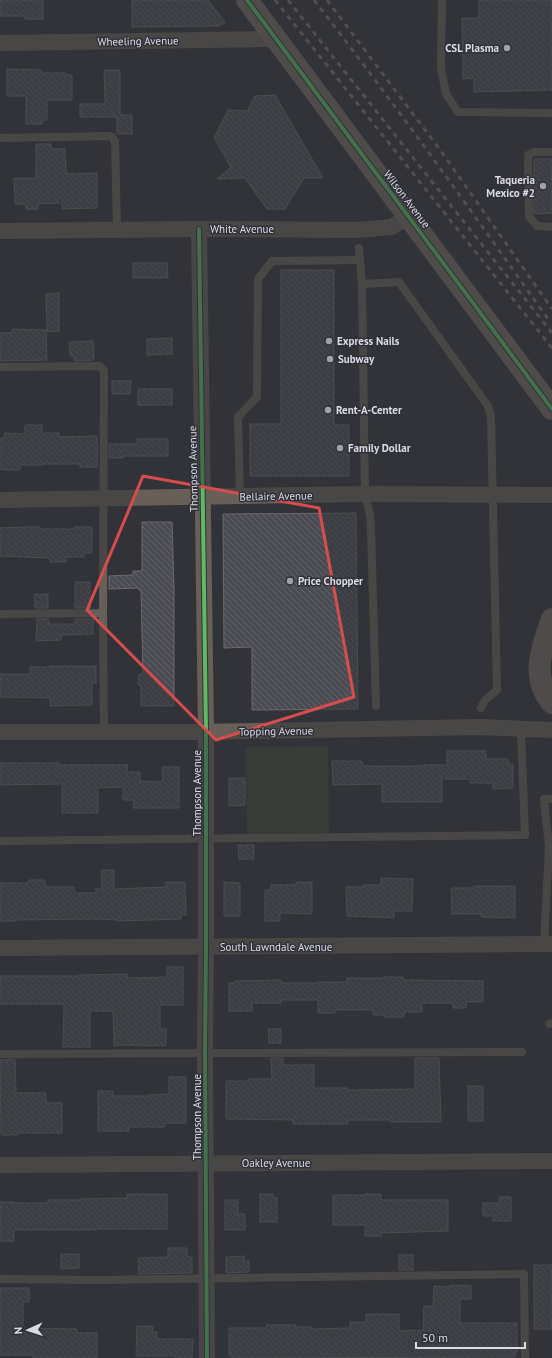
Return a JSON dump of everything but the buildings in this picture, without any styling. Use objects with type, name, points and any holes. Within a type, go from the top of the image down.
[{"type":"main road","name":"Wilson Avenue","points":[[247,0],[552,408]]},
{"type":"main road","points":[[552,619],[543,645],[539,672],[545,695],[552,703]]},
{"type":"street","name":"Wheeling Avenue","points":[[0,43],[276,39]]},
{"type":"street","name":"White Avenue","points":[[0,231],[199,228],[358,230],[392,226],[408,216]]},
{"type":"street","name":"Thompson Avenue","points":[[199,228],[207,839],[205,1052],[207,1358]]},
{"type":"street","name":"Bellaire Avenue","points":[[0,500],[365,494],[552,495]]},
{"type":"street","name":"Topping Avenue","points":[[0,732],[206,732],[481,727],[521,730],[552,730]]},
{"type":"street","name":"South Lawndale Avenue","points":[[0,948],[548,944]]},
{"type":"street","name":"Oakley Avenue","points":[[0,1165],[552,1161]]},
{"type":"lane","points":[[442,0],[441,68],[446,94],[458,112],[552,113]]},
{"type":"lane","points":[[0,138],[111,136],[115,141],[117,229]]},
{"type":"lane","points":[[552,152],[534,152],[528,155],[529,216],[537,226],[552,227]]},
{"type":"lane","points":[[359,248],[362,284],[365,494],[370,515],[371,529],[376,706]]},
{"type":"lane","points":[[240,496],[238,417],[257,397],[258,279],[272,261],[360,260]]},
{"type":"lane","points":[[362,284],[400,282],[488,406],[491,417],[497,690],[485,700],[481,708]]},
{"type":"lane","points":[[0,367],[100,366],[104,371],[104,732]]},
{"type":"lane","points":[[0,614],[103,613]]},
{"type":"lane","points":[[0,841],[525,835],[521,730]]},
{"type":"lane","points":[[548,944],[551,847],[544,799],[552,799]]},
{"type":"lane","points":[[0,1054],[205,1052],[522,1052]]},
{"type":"lane","points":[[0,1279],[98,1280],[524,1274],[525,1358]]},
{"type":"highlighted area","points":[[143,476],[319,508],[354,697],[216,740],[87,610]]},
{"type":"green space","points":[[328,746],[329,834],[247,834],[246,747]]},
{"type":"railway","points":[[275,0],[552,348]]},
{"type":"railway","points":[[288,0],[552,333]]},
{"type":"railway","points":[[314,0],[404,118],[548,319]]},
{"type":"railway","points":[[327,0],[441,151],[552,309]]},
{"type":"cycle path","points":[[247,0],[552,409]]},
{"type":"cycle path","points":[[199,229],[206,732],[205,1052],[207,1358]]},
{"type":"place","name":"CSL Plasma","points":[[507,48]]},
{"type":"place","name":"Taqueria Mexico #2","points":[[543,186]]},
{"type":"place","name":"Express Nails","points":[[329,341]]},
{"type":"place","name":"Subway","points":[[330,359]]},
{"type":"place","name":"Rent-A-Center","points":[[328,410]]},
{"type":"place","name":"Family Dollar","points":[[340,448]]},
{"type":"place","name":"Price Chopper","points":[[290,581]]}]
